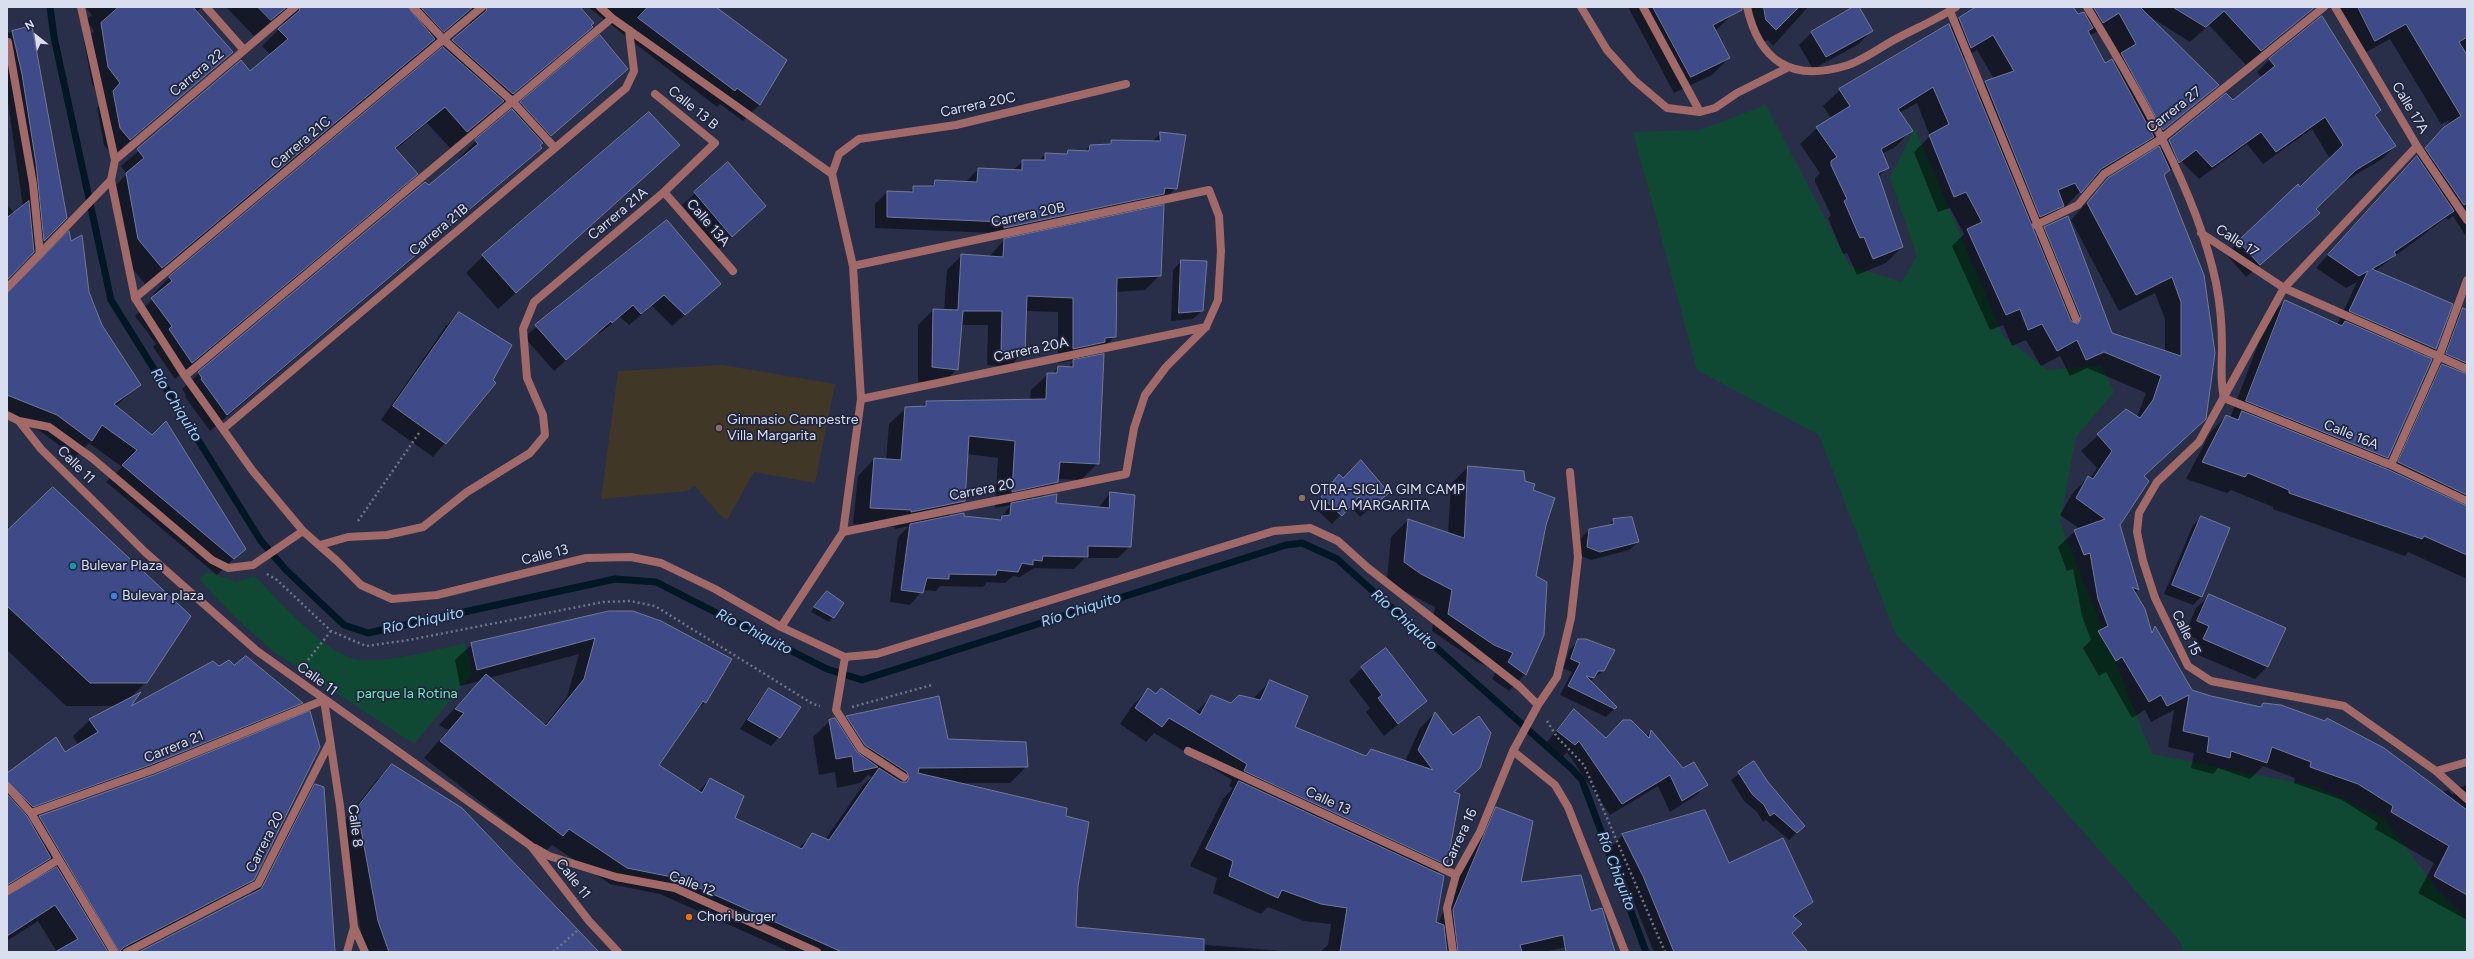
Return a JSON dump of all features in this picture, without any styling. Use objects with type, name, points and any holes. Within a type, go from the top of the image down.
[{"type":"street","points":[[81,7],[115,160],[111,180],[135,298]]},
{"type":"street","points":[[206,7],[244,50]]},
{"type":"street","name":"Carrera 22","points":[[115,160],[295,7]]},
{"type":"street","points":[[413,7],[444,40],[512,101],[555,148]]},
{"type":"street","name":"Carrera 21C","points":[[135,298],[482,7]]},
{"type":"street","points":[[600,7],[612,18],[832,174],[853,266],[861,399],[843,532],[781,627]]},
{"type":"street","points":[[1581,7],[1607,50],[1634,80],[1668,108],[1700,112],[1715,108],[1737,93],[1787,68]]},
{"type":"street","points":[[1643,7],[1700,112]]},
{"type":"street","points":[[1747,7],[1758,39],[1772,58],[1787,68],[1805,72],[1846,66],[1953,9],[2036,224],[2076,320]]},
{"type":"street","name":"Calle 17","points":[[2087,7],[2118,57],[2161,138],[2201,233],[2284,288],[2467,369]]},
{"type":"street","name":"Carrera 27","points":[[2036,224],[2078,205],[2104,174],[2161,138],[2324,7]]},
{"type":"street","name":"Calle 17A","points":[[2335,7],[2417,146],[2467,220]]},
{"type":"street","points":[[185,376],[612,18]]},
{"type":"street","name":"Carrera 21B","points":[[222,429],[626,88],[634,71],[629,30]]},
{"type":"street","points":[[8,42],[33,184],[40,254]]},
{"type":"street","name":"Carrera 20C","points":[[832,174],[840,154],[859,139],[956,125],[1126,84]]},
{"type":"street","name":"Calle 13 B","points":[[655,94],[714,143]]},
{"type":"street","name":"Carrera 21A","points":[[348,537],[387,535],[423,526],[467,492],[530,453],[545,435],[543,415],[527,378],[523,329],[534,302],[664,192],[714,143]]},
{"type":"street","name":"Calle 15","points":[[2417,146],[2284,288],[2199,442],[2157,482],[2139,513],[2137,532],[2143,561],[2155,598],[2188,666],[2211,681],[2344,706],[2436,771],[2467,799]]},
{"type":"street","points":[[7,288],[111,180]]},
{"type":"street","name":"Carrera 20B","points":[[853,266],[1209,190],[1219,216],[1221,251],[1218,300],[1206,327]]},
{"type":"street","name":"Calle 13A","points":[[664,192],[733,271]]},
{"type":"street","points":[[2201,233],[2216,284],[2222,339],[2222,389],[2224,398]]},
{"type":"street","points":[[2392,465],[2439,357],[2467,280]]},
{"type":"street","name":"Calle 13","points":[[135,298],[185,376],[252,470],[303,531],[320,545],[361,585],[392,599],[436,595],[586,558],[631,557],[661,563],[715,589],[781,627],[845,657]]},
{"type":"street","name":"Carrera 20A","points":[[861,399],[1206,327]]},
{"type":"street","name":"Carrera 20","points":[[843,532],[1126,474],[1134,428],[1145,395],[1166,367],[1206,327]]},
{"type":"street","name":"Calle 16A","points":[[2224,398],[2392,465],[2467,501]]},
{"type":"street","name":"Calle 11","points":[[7,415],[19,421],[41,449],[145,552],[257,651],[531,846],[589,921],[618,952]]},
{"type":"street","points":[[19,421],[49,427],[92,458],[212,560],[228,568],[253,565],[303,531]]},
{"type":"street","name":"Carrera 16","points":[[1453,952],[1447,908],[1456,875],[1480,832],[1512,751],[1538,705],[1557,677],[1570,618],[1578,557],[1570,472]]},
{"type":"street","points":[[904,777],[861,749],[836,706],[845,657],[877,654],[1274,531],[1310,528],[1338,541],[1368,568],[1519,686],[1538,705]]},
{"type":"street","points":[[320,545],[348,537]]},
{"type":"street","name":"Calle 8","points":[[324,700],[329,744],[340,806],[354,927],[365,952]]},
{"type":"street","name":"Carrera 21","points":[[31,813],[152,770],[324,700]]},
{"type":"street","name":"Carrera 20","points":[[128,952],[258,884],[329,744]]},
{"type":"street","name":"Calle 13","points":[[1188,751],[1456,875]]},
{"type":"street","points":[[1512,751],[1555,785],[1568,807],[1625,952]]},
{"type":"street","points":[[2436,771],[2467,762]]},
{"type":"street","points":[[7,786],[31,813],[114,952]]},
{"type":"street","name":"Calle 12","points":[[531,846],[549,856],[616,877],[675,888],[817,952]]},
{"type":"street","points":[[7,891],[58,860]]},
{"type":"street","points":[[347,952],[354,927]]},
{"type":"path","points":[[348,537],[419,433]]},
{"type":"path","points":[[253,565],[277,580],[331,632],[366,646],[409,640],[603,602],[630,601],[655,606],[813,704],[836,706],[864,705],[932,685]]},
{"type":"path","points":[[308,660],[331,632]]},
{"type":"path","points":[[1538,705],[1557,737],[1584,765],[1665,952]]},
{"type":"path","points":[[552,952],[589,921]]},
{"type":"shaded area","name":"Gimnasio Campestre Villa Margarita","points":[[723,365],[835,384],[815,483],[754,472],[727,520],[719,514],[695,486],[686,491],[601,499],[618,371]]},
{"type":"green space","points":[[1766,105],[1850,266],[1902,282],[1917,256],[1890,178],[1915,128],[2003,336],[2047,370],[2101,365],[2114,392],[2076,437],[2060,522],[2152,754],[2318,787],[2385,819],[2435,887],[2467,919],[2467,952],[2184,952],[2179,940],[2004,742],[1896,635],[1819,435],[1697,370],[1633,132],[1700,130]]},
{"type":"green space","name":"parque la Rotina","points":[[208,572],[237,582],[254,576],[310,632],[335,650],[348,657],[358,660],[388,659],[423,653],[465,643],[472,674],[414,744],[273,651],[234,616],[199,579]]},
{"type":"building","points":[[119,7],[193,7],[233,52],[130,140],[120,128],[113,91],[120,83],[108,67],[101,23]]},
{"type":"building","points":[[258,7],[287,7],[271,20]]},
{"type":"building","points":[[300,7],[408,7],[435,39],[162,268],[138,239],[126,173],[144,158],[137,149],[241,60],[250,71],[288,39],[278,29],[299,11]]},
{"type":"building","points":[[421,7],[473,7],[444,32]]},
{"type":"building","points":[[487,7],[580,7],[594,23],[591,25],[593,27],[513,94],[452,40],[486,11]]},
{"type":"building","points":[[648,7],[716,7],[787,60],[760,105],[737,88],[735,91],[638,18]]},
{"type":"building","points":[[1653,7],[1742,7],[1742,10],[1713,25],[1730,58],[1691,77]]},
{"type":"building","points":[[1764,7],[1799,7],[1776,30],[1766,20]]},
{"type":"building","points":[[1853,7],[1859,7],[1873,31],[1826,57],[1811,32]]},
{"type":"building","points":[[1976,7],[2073,7],[2078,14],[2084,12],[2093,28],[2088,31],[2105,63],[2112,59],[2154,137],[2101,169],[2081,193],[2075,183],[2058,190],[2064,206],[2040,217],[1985,81],[2014,71],[1993,35],[1971,48],[1959,18]]},
{"type":"building","points":[[2140,7],[2219,85],[2163,130],[2121,53],[2136,44],[2119,13],[2103,23],[2094,8]]},
{"type":"building","points":[[2173,7],[2315,7],[2261,51],[2224,11],[2206,27]]},
{"type":"building","points":[[2358,7],[2467,7],[2467,37],[2459,42],[2467,55],[2467,203],[2464,205],[2425,148],[2444,127],[2461,116],[2406,24],[2375,41]]},
{"type":"building","points":[[2322,16],[2381,110],[2375,115],[2396,146],[2356,170],[2316,209],[2320,213],[2260,265],[2238,241],[2298,184],[2300,187],[2343,145],[2325,117],[2276,152],[2261,132],[2212,167],[2196,150],[2179,163],[2169,140],[2226,93],[2233,100],[2275,66],[2269,59]]},
{"type":"building","points":[[1949,24],[2071,321],[2078,324],[2081,317],[2044,227],[2068,216],[2112,333],[2181,356],[2181,302],[2172,277],[2136,295],[2087,203],[2108,178],[2159,146],[2170,170],[2164,175],[2204,275],[2215,353],[2206,419],[2144,476],[2149,481],[2120,525],[2139,590],[2132,587],[2145,609],[2152,633],[2155,626],[2192,690],[2211,696],[2261,707],[2263,703],[2281,705],[2325,721],[2327,718],[2384,748],[2467,810],[2467,895],[2434,876],[2449,846],[2391,812],[2393,806],[2358,784],[2310,767],[2311,762],[2272,747],[2267,763],[2231,751],[2230,758],[2207,752],[2209,737],[2183,731],[2189,695],[2167,706],[2161,695],[2149,702],[2122,657],[2116,661],[2098,631],[2108,626],[2098,599],[2090,553],[2084,555],[2074,530],[2105,519],[2076,498],[2088,476],[2093,479],[2112,451],[2097,434],[2126,409],[2140,418],[2153,400],[2161,376],[2104,352],[2086,360],[2077,340],[2057,351],[2042,324],[2028,330],[2020,309],[2006,315],[1967,229],[1982,222],[1966,192],[1954,197],[1929,135],[1949,124],[1933,87],[1898,109],[1913,131],[1881,149],[1889,168],[1878,173],[1903,247],[1873,259],[1864,237],[1860,238],[1844,201],[1847,199],[1831,165],[1831,161],[1837,157],[1816,127],[1850,106],[1839,89]]},
{"type":"building","points":[[32,26],[67,218],[44,241],[36,163],[22,74],[12,31]]},
{"type":"building","points":[[600,35],[628,69],[551,136],[520,102]]},
{"type":"building","points":[[443,47],[504,101],[467,132],[445,107],[395,148],[418,174],[192,363],[169,329],[172,326],[151,298],[172,281],[169,277]]},
{"type":"building","points":[[512,109],[543,143],[540,145],[542,148],[227,415],[201,379],[202,378],[198,372],[425,182],[429,185],[478,144],[475,140]]},
{"type":"building","points":[[649,112],[680,145],[516,293],[482,255]]},
{"type":"building","points":[[1160,132],[1186,135],[1177,189],[1165,188],[1164,194],[1004,228],[1004,222],[887,217],[887,191],[913,192],[913,186],[934,186],[935,180],[977,182],[978,168],[1022,170],[1022,160],[1045,160],[1045,153],[1067,154],[1068,150],[1089,151],[1090,145],[1111,144],[1111,140],[1160,141]]},
{"type":"building","points":[[2417,156],[2454,211],[2394,252],[2396,255],[2372,269],[2453,304],[2436,349],[2349,311],[2368,271],[2359,276],[2328,255]]},
{"type":"building","points":[[728,162],[766,206],[732,237],[694,192]]},
{"type":"building","points":[[29,201],[34,252],[7,280],[7,218]]},
{"type":"building","points":[[1164,205],[1161,276],[1117,278],[1116,337],[1105,338],[1105,342],[1073,349],[1073,298],[1027,296],[1025,352],[1001,351],[1002,311],[963,311],[958,370],[932,367],[933,309],[958,310],[961,254],[1003,257],[1004,239]]},
{"type":"building","points":[[667,220],[721,284],[685,315],[664,295],[641,314],[633,305],[612,323],[611,321],[566,360],[535,325]]},
{"type":"building","points":[[69,231],[71,241],[82,235],[89,292],[102,325],[141,385],[114,404],[152,435],[166,421],[246,549],[234,559],[122,465],[137,450],[102,425],[92,441],[57,415],[7,395],[7,293]]},
{"type":"building","points":[[1181,260],[1207,261],[1203,311],[1179,313]]},
{"type":"building","points":[[2285,300],[2342,326],[2345,321],[2432,359],[2388,458],[2246,401]]},
{"type":"building","points":[[2463,308],[2467,310],[2467,363],[2446,354]]},
{"type":"building","points":[[459,312],[512,345],[493,380],[496,383],[446,444],[393,406]]},
{"type":"building","points":[[1104,354],[1099,464],[1060,462],[1058,482],[1012,492],[1015,441],[969,436],[965,501],[911,512],[911,510],[870,508],[874,458],[901,460],[905,407],[926,406],[926,401],[1046,399],[1047,373],[1057,373],[1058,366],[1073,367],[1073,360]]},
{"type":"building","points":[[2442,364],[2467,374],[2467,495],[2398,462]]},
{"type":"building","points":[[2242,411],[2389,470],[2467,506],[2467,555],[2424,536],[2422,539],[2289,493],[2289,490],[2248,473],[2245,477],[2202,462],[2226,415],[2238,420]]},
{"type":"building","points":[[1361,460],[1389,493],[1369,509],[1359,497],[1342,516],[1321,497],[1339,474],[1343,478]]},
{"type":"building","points":[[1468,466],[1524,471],[1525,481],[1535,484],[1533,490],[1555,498],[1546,525],[1536,576],[1547,582],[1544,635],[1526,675],[1508,662],[1513,653],[1494,645],[1448,614],[1452,590],[1421,574],[1404,562],[1408,519],[1464,538]]},
{"type":"building","name":"Bulevar Plaza","points":[[53,487],[191,616],[147,683],[90,683],[7,606],[7,531]]},
{"type":"building","points":[[1110,492],[1135,495],[1131,547],[1088,546],[1088,557],[1043,556],[1042,561],[1033,560],[1033,565],[1022,563],[1018,572],[997,570],[996,575],[949,574],[949,579],[927,578],[923,593],[901,590],[910,524],[964,513],[964,516],[1001,520],[1002,516],[1010,515],[1011,503],[1057,494],[1056,503],[1109,508]]},
{"type":"building","points":[[2201,516],[2230,528],[2202,597],[2172,585]]},
{"type":"building","points":[[1632,517],[1639,542],[1600,552],[1587,547],[1589,529],[1614,524],[1613,519]]},
{"type":"building","points":[[827,591],[844,603],[834,618],[814,607]]},
{"type":"building","points":[[2209,594],[2286,628],[2268,667],[2203,639],[2209,626],[2197,621]]},
{"type":"building","points":[[609,611],[633,611],[661,621],[732,659],[706,703],[703,701],[659,765],[702,793],[710,778],[744,796],[735,818],[802,849],[812,833],[829,840],[879,768],[901,782],[907,782],[909,778],[907,772],[865,745],[846,716],[939,696],[948,739],[1026,742],[1028,767],[919,768],[918,773],[1067,808],[1066,816],[1089,822],[1078,886],[1076,927],[1204,939],[1204,952],[842,952],[677,878],[627,868],[569,829],[563,836],[440,741],[464,713],[455,709],[486,674],[546,726],[584,679],[595,638],[477,670],[471,643]]},
{"type":"building","points":[[1578,639],[1586,639],[1615,650],[1604,671],[1598,671],[1594,678],[1586,676],[1617,707],[1615,709],[1568,686],[1580,663],[1571,659]]},
{"type":"building","points":[[1386,648],[1427,701],[1398,724],[1378,698],[1382,695],[1361,667]]},
{"type":"building","points":[[246,656],[303,703],[150,765],[33,807],[7,781],[7,773],[56,737],[65,752],[98,732],[89,719],[141,692],[131,706],[213,661],[219,666],[229,660],[234,665]]},
{"type":"building","points":[[1270,680],[1308,696],[1295,727],[1366,756],[1371,749],[1433,770],[1418,750],[1435,712],[1453,735],[1479,716],[1491,733],[1480,768],[1454,792],[1460,794],[1447,865],[1244,771],[1247,764],[1169,718],[1162,727],[1135,708],[1148,688],[1156,694],[1161,688],[1200,715],[1211,695],[1231,703],[1239,695],[1260,700]]},
{"type":"building","points":[[769,688],[801,707],[780,738],[748,720]]},
{"type":"building","points":[[1574,709],[1606,738],[1623,720],[1631,720],[1649,738],[1651,730],[1683,768],[1694,762],[1708,785],[1682,801],[1670,775],[1622,804],[1579,741],[1575,745],[1557,731]]},
{"type":"building","points":[[310,711],[320,747],[254,880],[124,947],[119,952],[39,816],[154,775]]},
{"type":"building","points":[[835,718],[857,752],[878,767],[854,772],[852,756],[836,759],[829,720]]},
{"type":"building","points":[[1754,761],[1768,782],[1805,826],[1797,833],[1774,813],[1770,816],[1764,805],[1752,794],[1738,772]]},
{"type":"building","points":[[392,764],[462,808],[599,952],[389,952],[378,921],[357,808]]},
{"type":"building","points":[[1239,781],[1444,876],[1436,922],[1444,925],[1447,952],[1340,952],[1347,908],[1321,904],[1282,890],[1278,898],[1229,876],[1233,861],[1206,849]]},
{"type":"building","points":[[315,784],[324,787],[335,952],[139,952],[261,889]]},
{"type":"building","points":[[7,794],[27,816],[51,858],[7,885]]},
{"type":"building","points":[[1496,807],[1533,821],[1521,882],[1581,875],[1591,911],[1602,908],[1615,952],[1566,952],[1563,935],[1520,945],[1522,952],[1458,952],[1453,910]]},
{"type":"building","points":[[1705,810],[1729,863],[1783,838],[1813,902],[1793,916],[1802,924],[1792,933],[1808,952],[1674,952],[1643,876],[1622,834]]},
{"type":"building","points":[[57,867],[108,952],[55,952],[78,939],[55,905],[7,936],[7,896]]},
{"type":"waterway","name":"Río Chiquito","points":[[50,7],[54,37],[111,300],[261,541],[286,570],[344,625],[368,633],[615,579],[656,582],[827,669],[862,680],[1286,545],[1302,543],[1337,559],[1572,769],[1582,780],[1646,952]]},
{"type":"place","name":"Gimnasio Campestre Villa Margarita","points":[[719,428]]},
{"type":"place","name":"OTRA-SIGLA GIM CAMP VILLA MARGARITA","points":[[1302,498]]},
{"type":"place","name":"Bulevar Plaza","points":[[73,566]]},
{"type":"place","name":"Bulevar plaza","points":[[114,596]]},
{"type":"place","name":"Chori burger","points":[[689,917]]}]
